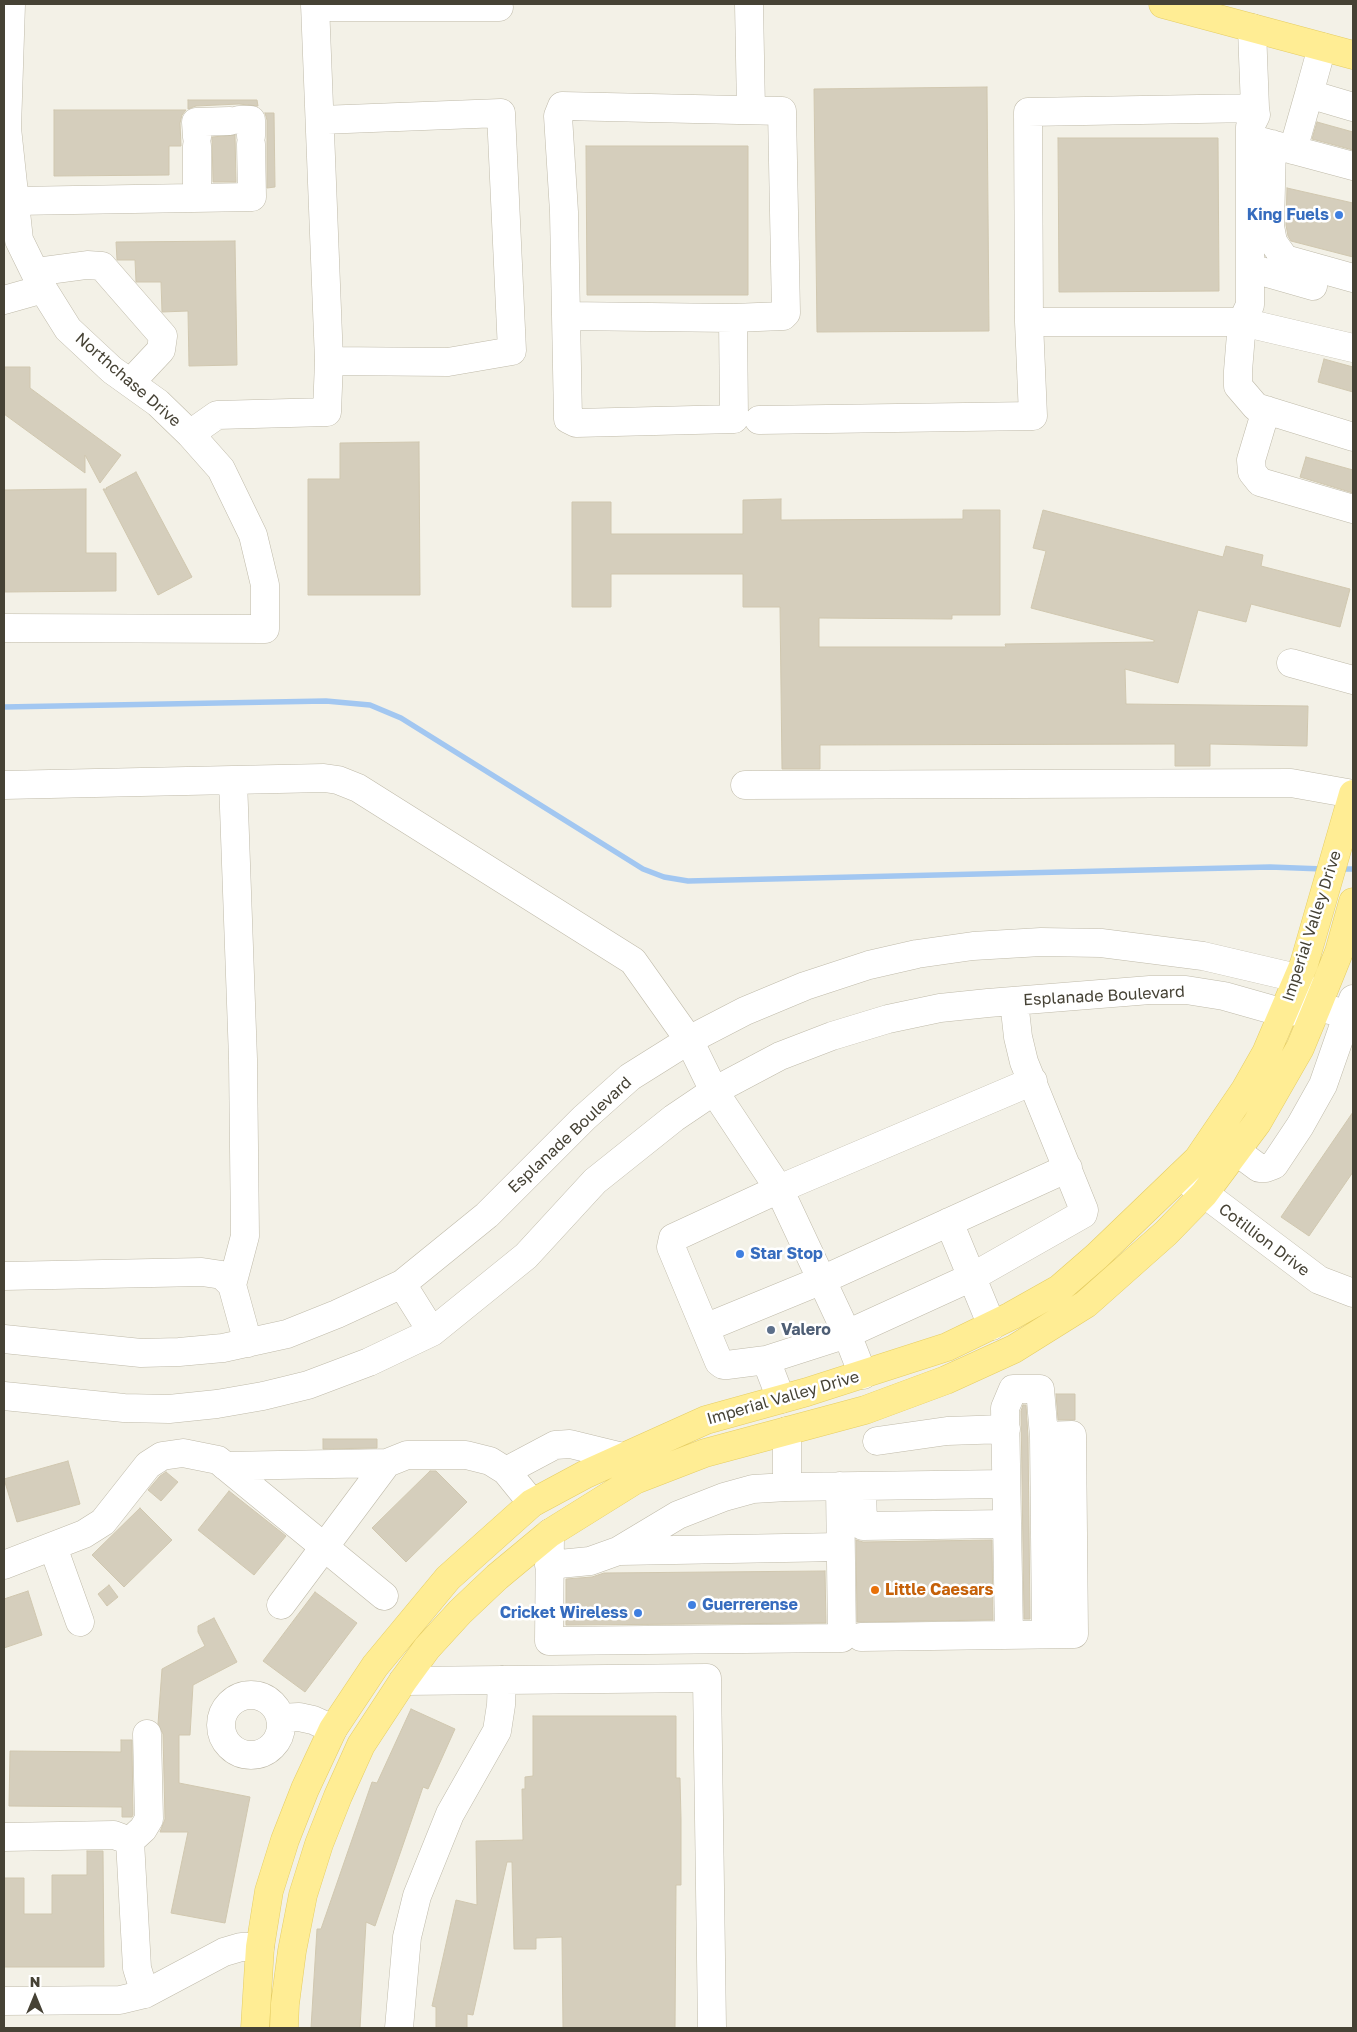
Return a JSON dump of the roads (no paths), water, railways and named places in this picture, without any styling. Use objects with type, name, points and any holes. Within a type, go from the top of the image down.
[{"type":"main road","points":[[1163,4],[1353,56]]},
{"type":"main road","name":"Imperial Valley Drive","points":[[255,2028],[260,1947],[269,1891],[285,1840],[305,1789],[333,1729],[375,1666],[448,1578],[532,1503],[624,1457],[706,1420],[863,1375],[947,1347],[992,1326],[1059,1289],[1198,1159],[1245,1090],[1266,1053],[1297,978],[1322,905],[1353,794]]},
{"type":"main road","name":"Imperial Valley Drive","points":[[284,2028],[292,1950],[303,1895],[319,1844],[338,1796],[361,1745],[403,1681],[427,1648],[460,1612],[497,1577],[550,1533],[635,1480],[705,1453],[865,1410],[946,1380],[1014,1349],[1086,1304],[1154,1244],[1204,1194],[1257,1123],[1300,1048],[1346,951],[1351,909]]},
{"type":"main road","points":[[1067,1281],[1086,1304]]},
{"type":"main road","points":[[781,1399],[787,1430]]},
{"type":"main road","points":[[532,1503],[550,1533]]},
{"type":"main road","points":[[333,1729],[361,1745]]},
{"type":"main road","points":[[260,1947],[292,1950]]},
{"type":"street","name":"Northchase Drive","points":[[4,628],[265,629],[265,585],[254,535],[222,469],[158,403],[112,370],[68,329],[39,280],[19,240],[5,129],[11,4]]},
{"type":"street","points":[[749,4],[752,110]]},
{"type":"street","points":[[190,434],[217,415],[327,412],[329,361],[315,5],[498,7]]},
{"type":"street","points":[[1252,28],[1256,115],[1250,127],[1272,144],[1353,166]]},
{"type":"street","points":[[1322,47],[1309,94],[1272,144],[1250,268],[1250,305],[1242,322],[1238,386],[1256,407],[1353,437]]},
{"type":"street","points":[[1309,94],[1353,107]]},
{"type":"street","points":[[566,316],[733,318],[783,316],[786,314],[782,111],[562,106],[558,116],[564,212],[566,316],[568,419],[576,423],[734,419],[733,318]]},
{"type":"street","points":[[759,420],[1032,416],[1029,322],[1028,112],[1255,108]]},
{"type":"street","points":[[321,120],[501,113],[512,351],[448,362],[329,361]]},
{"type":"street","points":[[15,201],[197,198],[252,197],[243,130],[196,122],[197,198]]},
{"type":"street","points":[[1272,144],[1270,226],[1273,242],[1286,259],[1353,278]]},
{"type":"street","points":[[4,300],[39,280],[87,265],[102,266],[163,336],[161,350],[130,383]]},
{"type":"street","points":[[1250,268],[1353,297]]},
{"type":"street","points":[[1029,322],[1242,322],[1353,348]]},
{"type":"street","points":[[1266,410],[1251,460],[1252,472],[1260,482],[1353,508]]},
{"type":"street","points":[[1291,663],[1353,680]]},
{"type":"street","points":[[4,784],[324,778],[338,780],[358,788],[633,962],[689,1040],[714,1091],[779,1189],[847,1334],[863,1375]]},
{"type":"street","points":[[232,1285],[244,1236],[243,1059],[233,780]]},
{"type":"street","points":[[746,785],[1291,783],[1353,794]]},
{"type":"street","name":"Esplanade Boulevard","points":[[4,1339],[141,1353],[223,1348],[287,1334],[402,1284],[487,1215],[584,1118],[630,1078],[689,1040],[745,1011],[805,986],[869,965],[974,946],[1041,942],[1101,943],[1203,956],[1297,978]]},
{"type":"street","points":[[1236,1151],[1259,1168],[1274,1165],[1324,1085],[1351,1007],[1318,1007],[1297,978]]},
{"type":"street","name":"Esplanade Boulevard","points":[[4,1396],[124,1408],[169,1408],[217,1404],[264,1396],[308,1385],[369,1362],[432,1332],[526,1256],[595,1181],[674,1118],[714,1091],[780,1056],[832,1036],[888,1019],[940,1008],[1150,990],[1186,990],[1224,996],[1284,1013],[1318,1007]]},
{"type":"street","points":[[1014,1001],[1022,1054],[1068,1168],[1084,1210],[1083,1214],[972,1277],[847,1334],[766,1360],[723,1365],[719,1362],[672,1247],[673,1238],[779,1189],[1032,1081]]},
{"type":"street","points":[[705,1328],[822,1280],[1068,1168]]},
{"type":"street","name":"Cotillion Drive","points":[[1181,1176],[1319,1280],[1353,1293]]},
{"type":"street","points":[[949,1222],[992,1326]]},
{"type":"street","points":[[4,1276],[202,1272],[222,1275],[232,1285],[248,1342]]},
{"type":"street","points":[[402,1284],[432,1332]]},
{"type":"street","points":[[997,1357],[1013,1389],[1006,1408],[1009,1635]]},
{"type":"street","points":[[766,1360],[781,1399]]},
{"type":"street","points":[[861,1637],[1074,1634],[1072,1435],[1044,1436],[1040,1389],[1013,1389]]},
{"type":"street","points":[[550,1533],[549,1641],[842,1638],[840,1547],[877,1441],[865,1410]]},
{"type":"street","points":[[877,1441],[947,1431],[1006,1429]]},
{"type":"street","points":[[787,1430],[787,1486]]},
{"type":"street","points":[[506,1472],[555,1445],[570,1444],[624,1457]]},
{"type":"street","points":[[4,1565],[84,1534],[103,1522],[148,1466],[162,1456],[183,1452],[218,1460],[384,1596]]},
{"type":"street","points":[[225,1466],[387,1463],[408,1455],[466,1455],[490,1461],[506,1472],[532,1503]]},
{"type":"street","points":[[281,1605],[387,1463]]},
{"type":"street","points":[[550,1565],[590,1561],[618,1551],[678,1515],[724,1497],[753,1489],[787,1486],[1006,1484]]},
{"type":"street","points":[[860,1486],[863,1526],[1007,1524]]},
{"type":"street","points":[[53,1546],[80,1622]]},
{"type":"street","points":[[618,1551],[840,1547]]},
{"type":"street","points":[[403,1681],[707,1678],[712,2028]]},
{"type":"street","points":[[399,2028],[407,1937],[417,1896],[450,1814],[497,1731],[502,1680]]},
{"type":"street","points":[[280,1718],[299,1717],[313,1720],[333,1729]]},
{"type":"street","points":[[130,1840],[143,1829],[149,1818],[147,1734]]},
{"type":"street","points":[[4,1837],[114,1835],[130,1840]]},
{"type":"street","points":[[130,1840],[137,1968],[145,1994]]},
{"type":"street","points":[[4,2001],[120,2000],[145,1994],[224,1952],[241,1947],[260,1947]]},
{"type":"waterway","points":[[4,707],[326,701],[370,705],[401,718],[643,869],[664,877],[688,881],[1270,867],[1323,869]]},
{"type":"waterway","points":[[1340,869],[1353,869]]},
{"type":"place","name":"King Fuels","points":[[1339,215]]},
{"type":"place","name":"Star Stop","points":[[740,1254]]},
{"type":"place","name":"Valero","points":[[771,1330]]},
{"type":"place","name":"Little Caesars","points":[[875,1590]]},
{"type":"place","name":"Guerrerense","points":[[692,1605]]},
{"type":"place","name":"Cricket Wireless","points":[[638,1613]]}]
